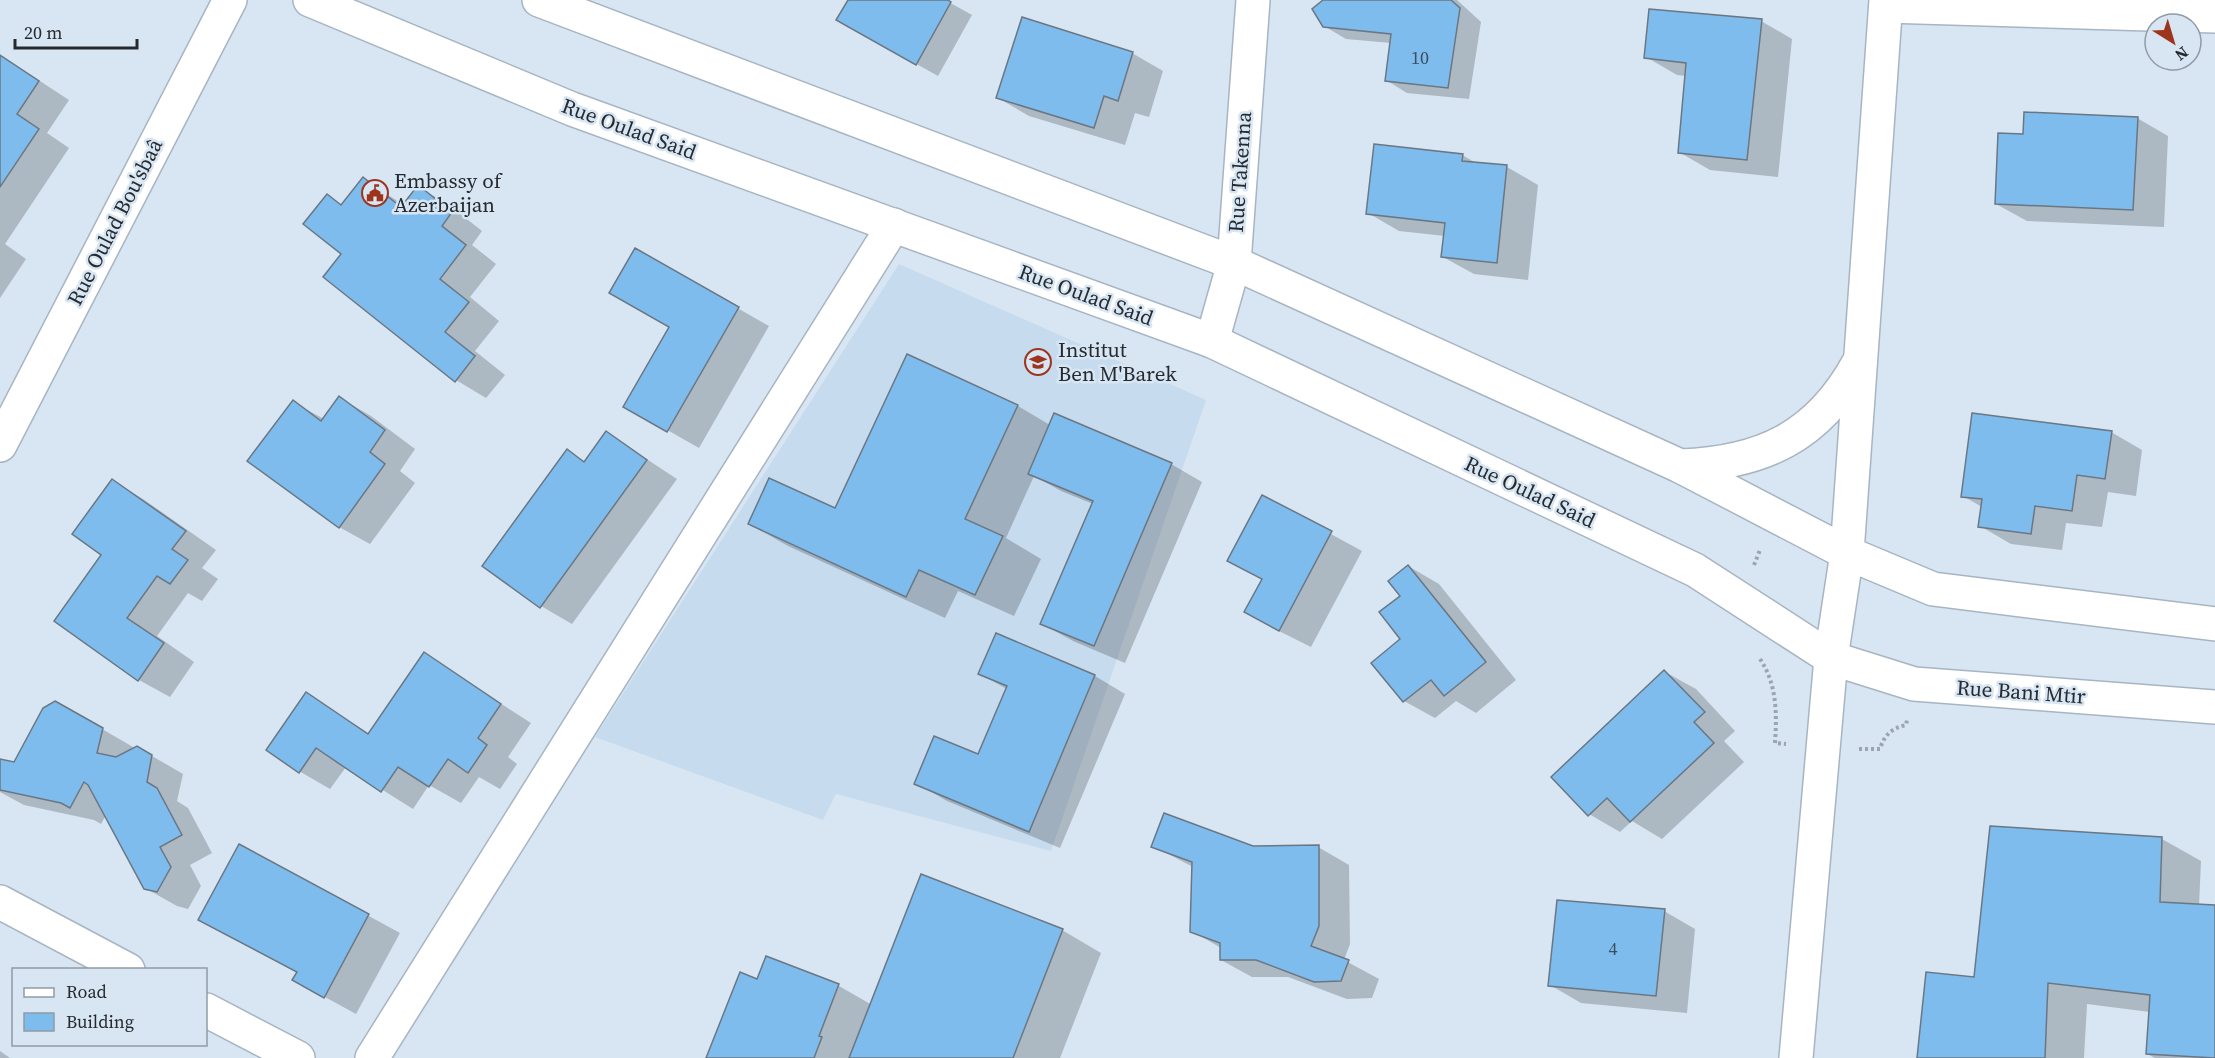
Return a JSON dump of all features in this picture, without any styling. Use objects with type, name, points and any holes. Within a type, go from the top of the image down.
[{"type":"street","name":"Rue Oulad Bou'sbaâ","points":[[0,445],[230,0]]},
{"type":"street","name":"Rue Oulad Said","points":[[310,0],[572,109],[1212,341],[1695,570],[1831,658]]},
{"type":"street","points":[[539,0],[1234,262],[1680,466],[1848,553],[1933,589],[2215,624]]},
{"type":"street","name":"Rue Takenna","points":[[1212,341],[1234,262],[1253,0]]},
{"type":"street","points":[[1796,1058],[1831,658],[1848,553],[1886,3],[2215,16]]},
{"type":"street","points":[[372,1058],[894,225]]},
{"type":"street","points":[[1680,466],[1717,465],[1754,456],[1787,440],[1818,418],[1843,392],[1861,360]]},
{"type":"street","name":"Rue Bani Mtir","points":[[1831,658],[1914,684],[2215,707]]},
{"type":"street","points":[[0,902],[126,968]]},
{"type":"street","points":[[207,1011],[298,1058]]},
{"type":"shaded area","points":[[899,264],[1206,400],[1051,851],[836,794],[823,820],[595,737]]},
{"type":"building","points":[[848,0],[948,0],[951,2],[916,65],[836,20]]},
{"type":"building","points":[[1323,0],[1451,0],[1460,8],[1448,88],[1385,81],[1391,34],[1323,27],[1312,9]]},
{"type":"building","points":[[1649,9],[1762,19],[1747,160],[1678,153],[1686,63],[1644,58]]},
{"type":"building","points":[[1022,17],[1133,52],[1118,101],[1104,96],[1094,128],[996,98]]},
{"type":"building","points":[[0,55],[39,81],[17,114],[39,129],[0,187]]},
{"type":"building","points":[[2024,112],[2138,117],[2133,210],[1995,204],[1998,133],[2023,134]]},
{"type":"building","points":[[1374,144],[1463,154],[1462,161],[1507,165],[1497,263],[1441,257],[1445,223],[1366,214]]},
{"type":"building","points":[[363,177],[401,207],[418,185],[452,212],[442,226],[466,245],[440,279],[469,302],[445,332],[475,356],[455,382],[323,277],[341,254],[303,224],[327,194],[341,205]]},
{"type":"building","points":[[635,248],[739,307],[667,432],[623,407],[669,327],[609,293]]},
{"type":"building","points":[[907,354],[1018,405],[965,519],[1003,536],[975,595],[919,570],[906,597],[748,524],[769,478],[835,508]]},
{"type":"building","points":[[339,396],[385,430],[370,452],[385,464],[339,528],[247,461],[293,400],[321,421]]},
{"type":"building","points":[[1054,413],[1172,463],[1094,646],[1040,624],[1093,501],[1028,474]]},
{"type":"building","points":[[1972,413],[2112,431],[2105,479],[2077,475],[2072,511],[2035,506],[2031,534],[1978,527],[1982,499],[1961,497]]},
{"type":"building","points":[[606,431],[647,460],[540,608],[482,566],[567,449],[584,462]]},
{"type":"building","points":[[112,479],[186,531],[172,549],[188,560],[170,584],[157,576],[127,618],[164,643],[138,681],[54,621],[101,555],[72,534]]},
{"type":"building","points":[[1262,495],[1332,531],[1279,631],[1244,612],[1262,579],[1227,561]]},
{"type":"building","points":[[1408,565],[1486,662],[1444,696],[1431,680],[1403,702],[1371,663],[1400,639],[1379,612],[1400,596],[1388,581]]},
{"type":"building","points":[[996,633],[1095,675],[1029,832],[914,784],[934,736],[978,754],[1007,686],[978,674]]},
{"type":"building","points":[[424,652],[501,704],[478,738],[487,745],[468,773],[448,759],[429,787],[398,767],[381,792],[316,748],[299,773],[266,750],[306,692],[368,734]]},
{"type":"building","points":[[1664,670],[1705,712],[1694,722],[1714,743],[1630,822],[1607,798],[1588,816],[1551,777]]},
{"type":"building","points":[[55,701],[103,728],[97,753],[116,757],[137,746],[152,755],[147,782],[157,788],[182,835],[160,847],[171,867],[157,892],[144,889],[88,785],[84,782],[70,808],[61,803],[0,790],[0,759],[14,762],[43,708]]},
{"type":"building","points":[[1164,813],[1253,846],[1319,845],[1319,926],[1311,946],[1349,960],[1341,981],[1314,982],[1256,960],[1220,960],[1220,943],[1190,932],[1192,862],[1151,847]]},
{"type":"building","points":[[1990,826],[2162,837],[2160,902],[2215,905],[2215,1058],[2146,1054],[2150,995],[2048,983],[2045,1058],[1917,1058],[1926,972],[1974,977]]},
{"type":"building","points":[[239,844],[369,914],[324,998],[292,980],[297,972],[198,920]]},
{"type":"building","points":[[921,874],[1063,929],[1013,1058],[849,1058]]},
{"type":"building","points":[[1557,900],[1665,909],[1656,996],[1548,986]]},
{"type":"building","points":[[766,956],[839,984],[819,1036],[822,1037],[814,1058],[706,1058],[740,972],[757,979]]},
{"type":"place","name":"Embassy of Azerbaijan","points":[[375,193]]},
{"type":"place","name":"Institut Ben M'Barek","points":[[1038,362]]}]
